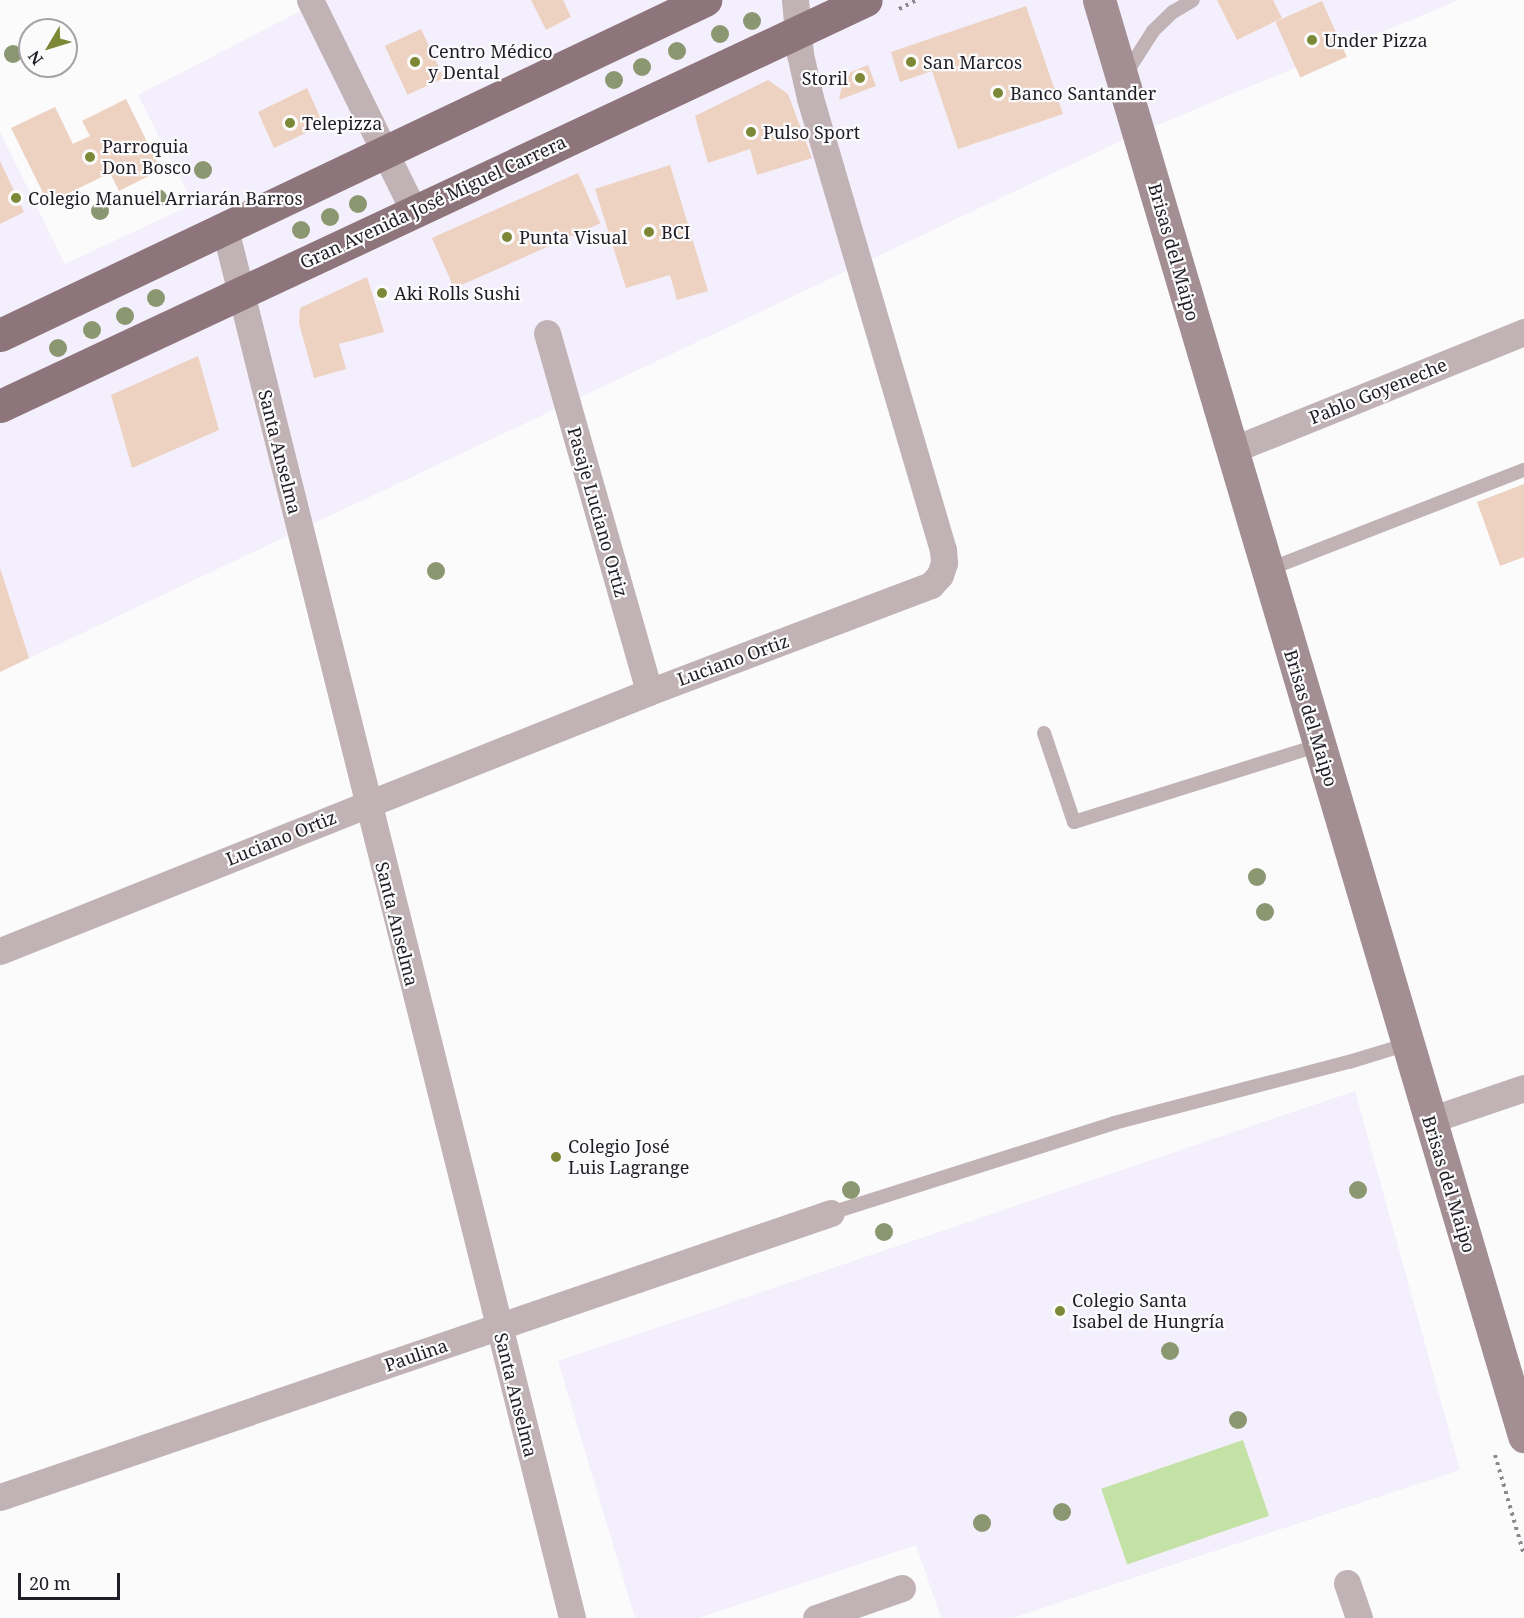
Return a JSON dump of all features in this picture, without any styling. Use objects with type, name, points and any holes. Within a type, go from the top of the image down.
[{"type":"main road","points":[[0,335],[705,0]]},
{"type":"main road","name":"Gran Avenida José Miguel Carrera","points":[[0,406],[866,0]]},
{"type":"street","points":[[310,0],[414,211]]},
{"type":"street","points":[[795,0],[797,32]]},
{"type":"street","name":"Brisas del Maipo","points":[[1099,0],[1524,1436]]},
{"type":"street","name":"Luciano Ortiz","points":[[0,951],[649,692],[920,591],[935,580],[944,563],[943,550],[810,98],[797,32]]},
{"type":"street","name":"Santa Anselma","points":[[225,228],[572,1618]]},
{"type":"street","name":"Pablo Goyeneche","points":[[1232,450],[1524,332]]},
{"type":"street","name":"Pasaje Luciano Ortiz","points":[[547,333],[649,692]]},
{"type":"street","points":[[1430,1120],[1524,1088]]},
{"type":"street","name":"Paulina","points":[[0,1497],[831,1213]]},
{"type":"street","points":[[1347,1583],[1359,1618]]},
{"type":"street","points":[[816,1618],[902,1588]]},
{"type":"lane","points":[[1122,79],[1153,31],[1173,12],[1193,0]]},
{"type":"lane","points":[[1267,570],[1524,470]]},
{"type":"lane","points":[[1044,733],[1074,822],[1319,745]]},
{"type":"lane","points":[[831,1213],[1114,1123],[1349,1062],[1408,1044]]},
{"type":"shaded area","points":[[322,0],[1459,0],[1138,133],[0,672],[0,132],[65,264],[193,204],[138,95]]},
{"type":"shaded area","name":"Colegio Santa Isabel de Hungría","points":[[1355,1091],[1460,1470],[1012,1618],[941,1618],[916,1545],[699,1618],[635,1618],[558,1361]]},
{"type":"green space","points":[[1243,1440],[1269,1516],[1127,1564],[1101,1489]]},
{"type":"building","points":[[531,0],[563,0],[571,17],[546,30]]},
{"type":"building","points":[[1217,0],[1273,0],[1282,18],[1237,40]]},
{"type":"building","name":"Under Pizza","points":[[1322,1],[1347,57],[1300,77],[1275,22]]},
{"type":"building","name":"Banco Santander","points":[[1026,6],[1063,114],[958,149],[932,71],[900,82],[891,52]]},
{"type":"building","name":"Centro Médico y Dental","points":[[421,29],[444,78],[408,95],[385,46]]},
{"type":"building","name":"Storil","points":[[868,65],[876,86],[839,100],[842,85],[851,72]]},
{"type":"building","name":"Pulso Sport","points":[[768,80],[788,94],[812,158],[757,175],[750,149],[708,163],[695,116]]},
{"type":"building","name":"Telepizza","points":[[307,88],[320,117],[314,129],[274,148],[258,112]]},
{"type":"building","name":"Parroquia Don Bosco","points":[[126,99],[161,170],[119,191],[110,173],[48,203],[11,128],[55,107],[73,144],[90,136],[82,121]]},
{"type":"building","points":[[0,161],[24,212],[0,224]]},
{"type":"building","name":"BCI","points":[[670,165],[708,291],[677,300],[670,275],[626,288],[595,189]]},
{"type":"building","points":[[578,173],[600,223],[454,288],[432,238]]},
{"type":"building","points":[[367,277],[384,332],[339,344],[346,369],[314,378],[299,323],[300,308]]},
{"type":"building","points":[[198,356],[219,430],[132,468],[111,395]]},
{"type":"building","points":[[1524,484],[1524,557],[1500,566],[1477,502]]},
{"type":"building","points":[[0,568],[29,658],[0,672]]},
{"type":"place","name":"Under Pizza","points":[[1312,40]]},
{"type":"place","name":"Centro Médico y Dental","points":[[415,62]]},
{"type":"place","name":"San Marcos","points":[[911,62]]},
{"type":"place","name":"Storil","points":[[860,78]]},
{"type":"place","name":"Banco Santander","points":[[998,93]]},
{"type":"place","name":"Telepizza","points":[[290,123]]},
{"type":"place","name":"Pulso Sport","points":[[751,132]]},
{"type":"place","name":"Parroquia Don Bosco","points":[[90,157]]},
{"type":"place","name":"Colegio Manuel Arriarán Barros","points":[[16,198]]},
{"type":"place","name":"BCI","points":[[649,232]]},
{"type":"place","name":"Punta Visual","points":[[507,237]]},
{"type":"place","name":"Aki Rolls Sushi","points":[[382,293]]},
{"type":"place","name":"Colegio José Luis Lagrange","points":[[556,1157]]},
{"type":"place","name":"Colegio Santa Isabel de Hungría","points":[[1060,1311]]}]
